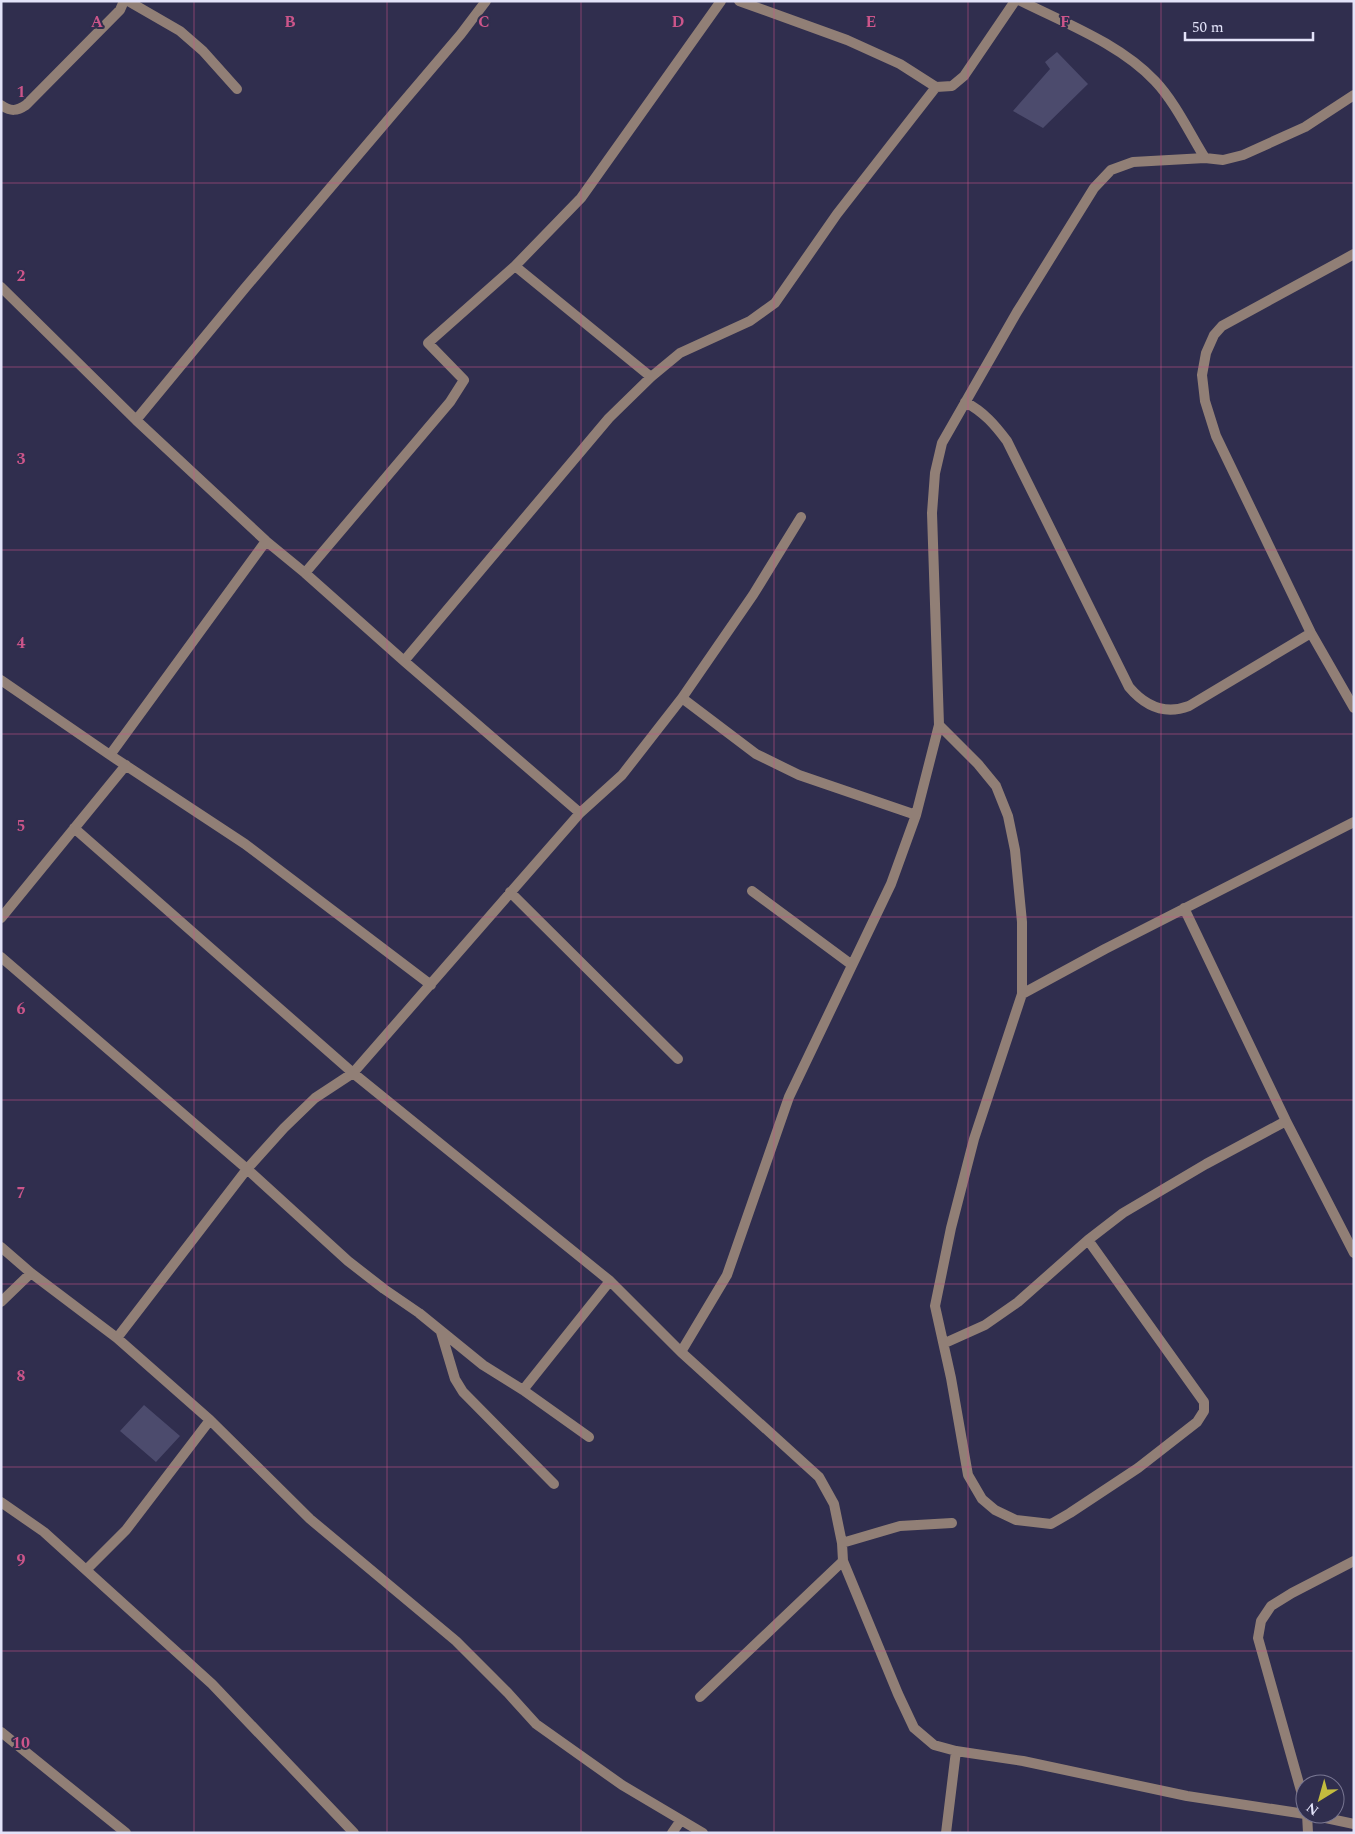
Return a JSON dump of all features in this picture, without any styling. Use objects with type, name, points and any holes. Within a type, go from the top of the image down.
[{"type":"street","points":[[1,105],[12,111],[26,105],[120,10],[126,1],[180,31],[203,52],[237,89]]},
{"type":"street","points":[[136,420],[245,288],[461,34],[486,1]]},
{"type":"street","points":[[305,573],[450,402],[464,380],[428,343],[515,266],[581,198],[721,1]]},
{"type":"street","points":[[739,1],[847,40],[900,64],[936,87],[952,86],[964,76],[1015,1]]},
{"type":"street","points":[[1021,1],[1088,34],[1134,63],[1156,82],[1171,102],[1205,158]]},
{"type":"street","points":[[404,661],[609,418],[651,376],[680,353],[750,321],[775,303],[837,214],[936,87]]},
{"type":"street","points":[[681,1352],[727,1275],[789,1098],[891,884],[916,815],[939,725],[932,512],[935,473],[942,443],[1016,312],[1094,188],[1111,170],[1133,162],[1205,158],[1223,160],[1243,155],[1305,127],[1354,95]]},
{"type":"street","points":[[1354,254],[1222,326],[1214,335],[1206,353],[1202,374],[1205,401],[1216,436],[1311,633],[1354,708]]},
{"type":"street","points":[[515,266],[651,376]]},
{"type":"street","points":[[1,287],[136,420],[266,541],[580,813]]},
{"type":"street","points":[[965,402],[977,408],[992,421],[1007,441],[1129,687],[1149,705],[1171,711],[1189,706],[1311,633]]},
{"type":"street","points":[[117,1338],[246,1169],[315,1098],[353,1073],[580,813],[622,775],[682,698],[753,595],[801,517]]},
{"type":"street","points":[[110,755],[266,541]]},
{"type":"street","points":[[1,680],[244,844],[431,985]]},
{"type":"street","points":[[682,698],[756,754],[799,775],[916,815]]},
{"type":"street","points":[[939,725],[978,764],[996,786],[1008,816],[1015,850],[1022,922],[1022,994],[974,1139],[935,1306],[944,1343],[968,1476],[982,1498],[995,1510],[1016,1520],[1051,1524],[1070,1513],[1138,1468],[1197,1422],[1204,1411],[1204,1402],[1088,1240]]},
{"type":"street","points":[[1,918],[126,765]]},
{"type":"street","points":[[1022,994],[1184,908],[1354,822]]},
{"type":"street","points":[[74,828],[353,1073],[610,1280],[681,1352],[820,1477],[834,1504],[842,1543],[843,1560],[898,1694],[914,1728],[934,1745],[956,1751],[1023,1761],[1187,1796],[1295,1812]]},
{"type":"street","points":[[752,891],[852,964]]},
{"type":"street","points":[[510,892],[678,1059]]},
{"type":"street","points":[[1184,908],[1286,1121],[1354,1253]]},
{"type":"street","points":[[1,957],[246,1169],[348,1261],[484,1365],[523,1390],[589,1438]]},
{"type":"street","points":[[944,1343],[985,1325],[1018,1302],[1088,1240],[1123,1213],[1206,1164],[1286,1121]]},
{"type":"street","points":[[1,1247],[30,1272],[117,1338],[210,1420],[310,1519],[456,1641],[536,1724],[622,1786],[703,1833]]},
{"type":"street","points":[[1,1302],[30,1272]]},
{"type":"street","points":[[523,1390],[610,1280]]},
{"type":"street","points":[[440,1331],[455,1379],[463,1392],[554,1484]]},
{"type":"street","points":[[86,1570],[126,1530],[210,1420]]},
{"type":"street","points":[[1,1502],[44,1532],[212,1684],[354,1833]]},
{"type":"street","points":[[842,1543],[900,1526],[952,1522]]},
{"type":"street","points":[[700,1697],[843,1560]]},
{"type":"street","points":[[1296,1774],[1258,1638],[1261,1622],[1271,1606],[1354,1561]]},
{"type":"street","points":[[1,1732],[126,1833]]},
{"type":"street","points":[[946,1833],[956,1751]]},
{"type":"street","points":[[1308,1833],[1307,1814],[1354,1824]]},
{"type":"street","points":[[672,1833],[681,1820]]},
{"type":"building","points":[[1057,52],[1088,84],[1043,128],[1013,111],[1050,69],[1045,62]]},
{"type":"building","points":[[144,1405],[180,1436],[156,1462],[120,1431]]}]
